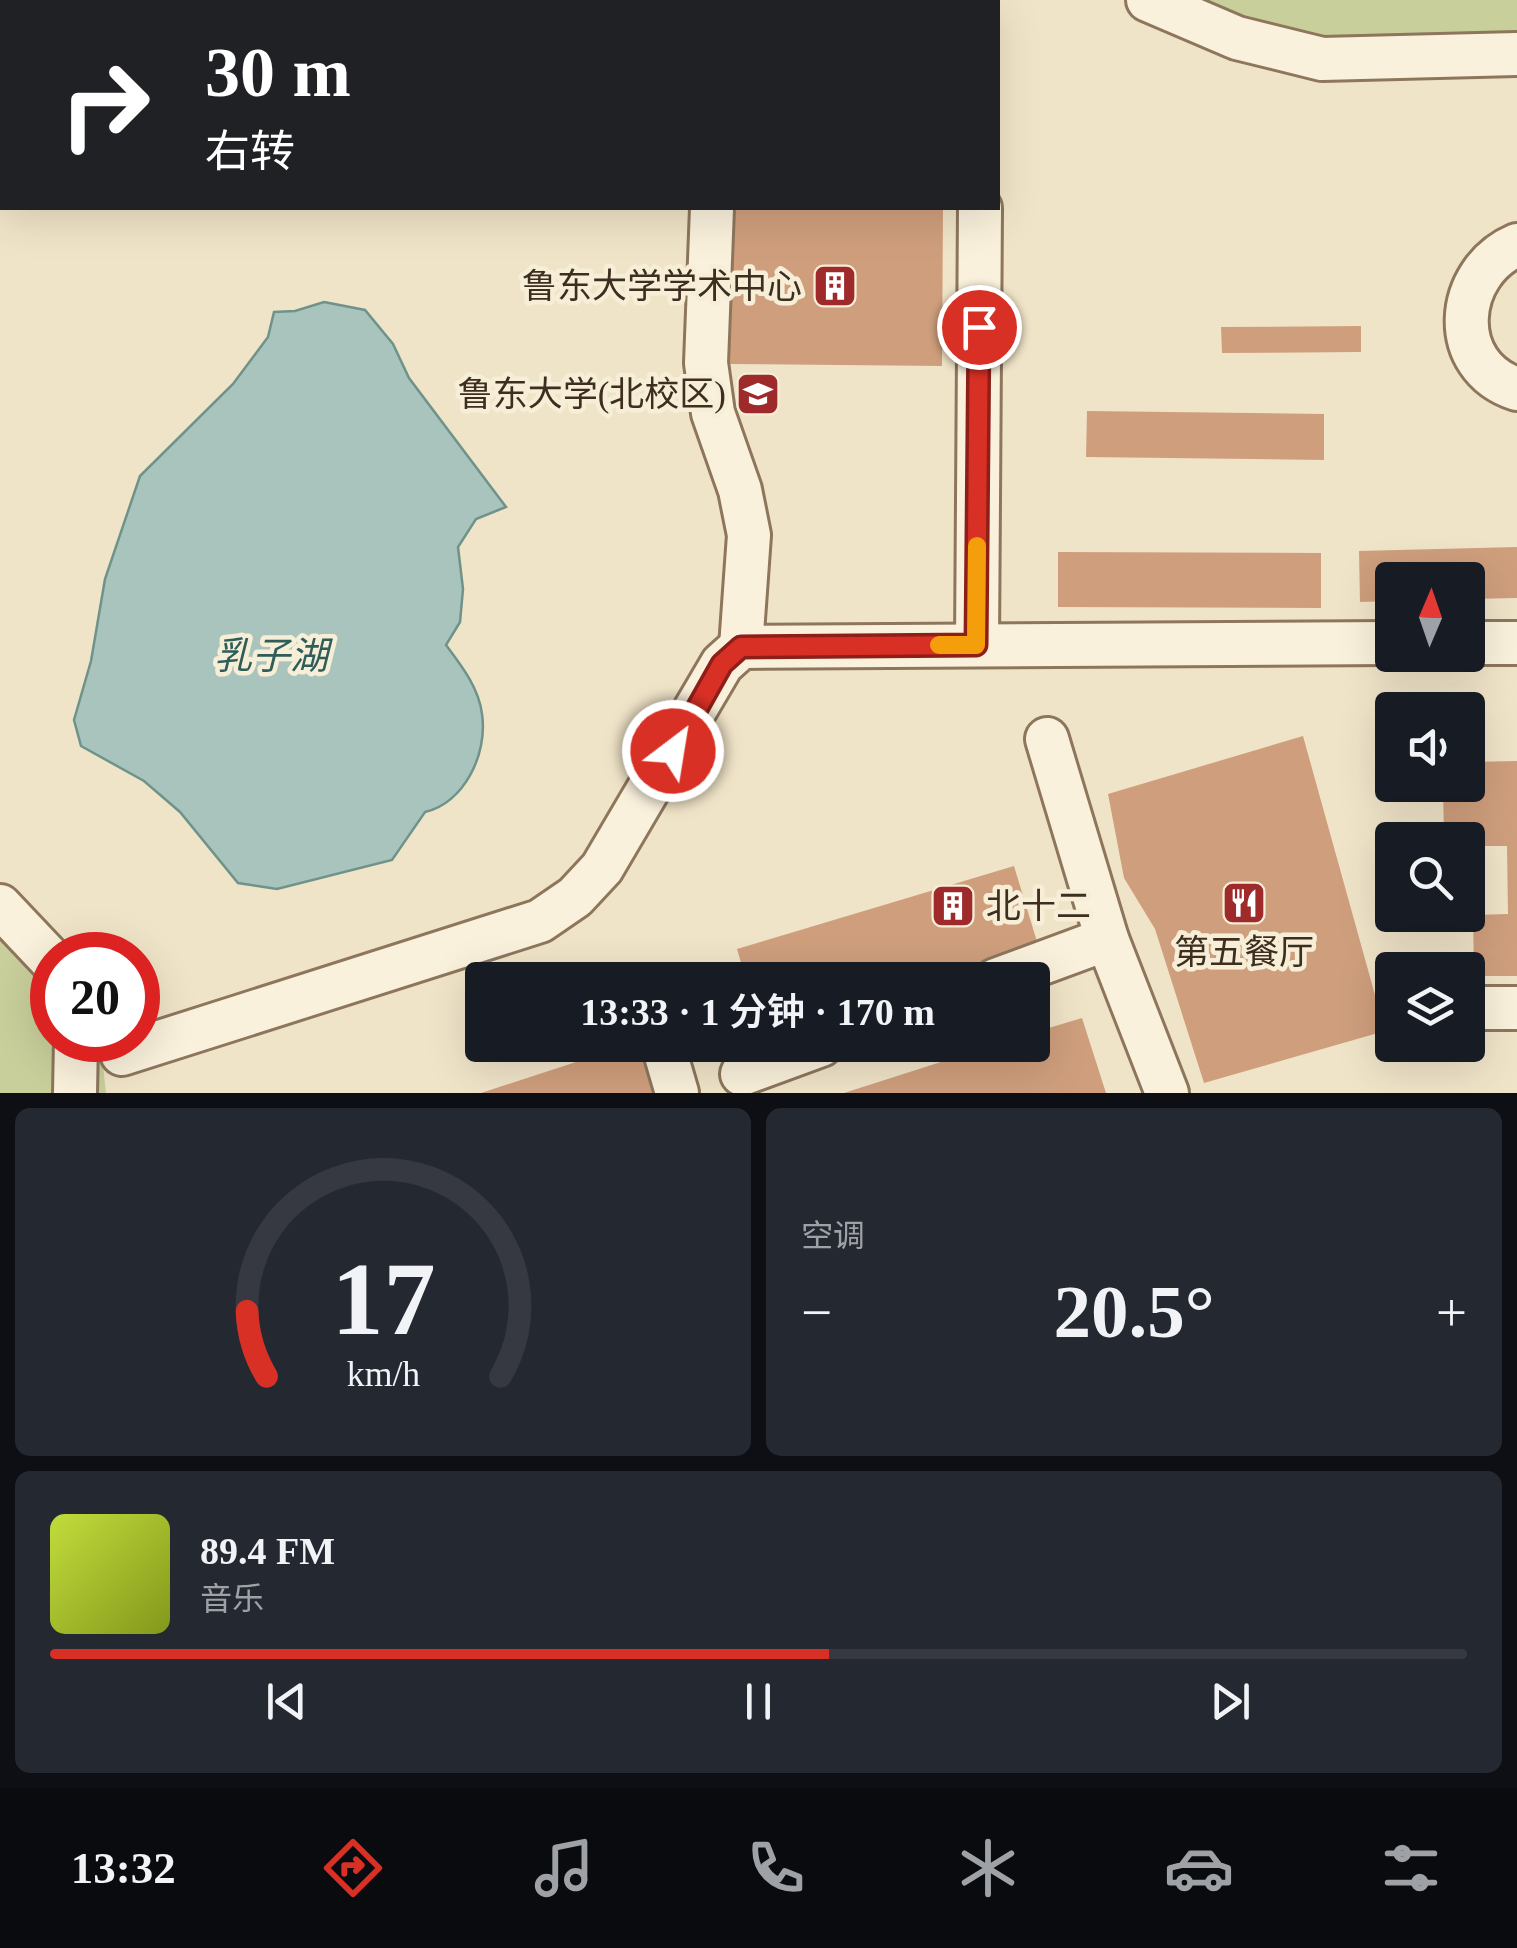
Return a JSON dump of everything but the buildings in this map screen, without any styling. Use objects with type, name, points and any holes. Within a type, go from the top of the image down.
[{"type":"street","points":[[1148,0],[1237,38],[1322,58],[1517,54]]},
{"type":"street","points":[[712,210],[706,363],[713,413],[740,490],[749,535],[741,647]]},
{"type":"street","points":[[976,645],[980,210]]},
{"type":"street","points":[[1517,245],[1488,262],[1477,276],[1465,311],[1471,347],[1480,363],[1493,376],[1517,389]]},
{"type":"street","points":[[1485,643],[1517,642]]},
{"type":"street","points":[[160,1042],[540,922],[575,897],[602,868],[722,664],[741,647],[1375,643]]},
{"type":"street","points":[[1048,739],[1107,939],[1167,1093]]},
{"type":"street","points":[[0,906],[30,938]]},
{"type":"street","points":[[1045,962],[1107,939]]},
{"type":"street","points":[[1485,1008],[1517,1008]]},
{"type":"street","points":[[75,1093],[76,1062]]},
{"type":"street","points":[[668,1062],[677,1093]]},
{"type":"street","points":[[741,1071],[768,1062]]},
{"type":"green space","points":[[1188,0],[1517,0],[1517,75],[1303,51]]},
{"type":"green space","points":[[0,882],[45,932],[30,932],[30,1062],[102,1062],[106,1093],[0,1093]]},
{"type":"water","name":"乳子湖","points":[[324,302],[365,310],[393,344],[409,378],[506,507],[476,519],[458,547],[463,589],[460,622],[446,645],[468,677],[482,714],[481,745],[470,775],[451,799],[425,812],[392,860],[277,889],[238,883],[180,812],[144,781],[81,746],[74,720],[91,661],[105,579],[140,476],[233,384],[268,337],[274,312],[295,311]]},
{"type":"slow traffic","points":[[939,645],[976,645],[977,546]]},
{"type":"place","name":"鲁东大学学术中心","points":[[835,286]]},
{"type":"place","name":"鲁东大学(北校区)","points":[[758,394]]},
{"type":"place","name":"第五餐厅","points":[[1244,903]]},
{"type":"place","name":"北十二","points":[[953,906]]},
{"type":"route","points":[[673,751],[722,664],[741,647],[976,645],[979,327]]}]
